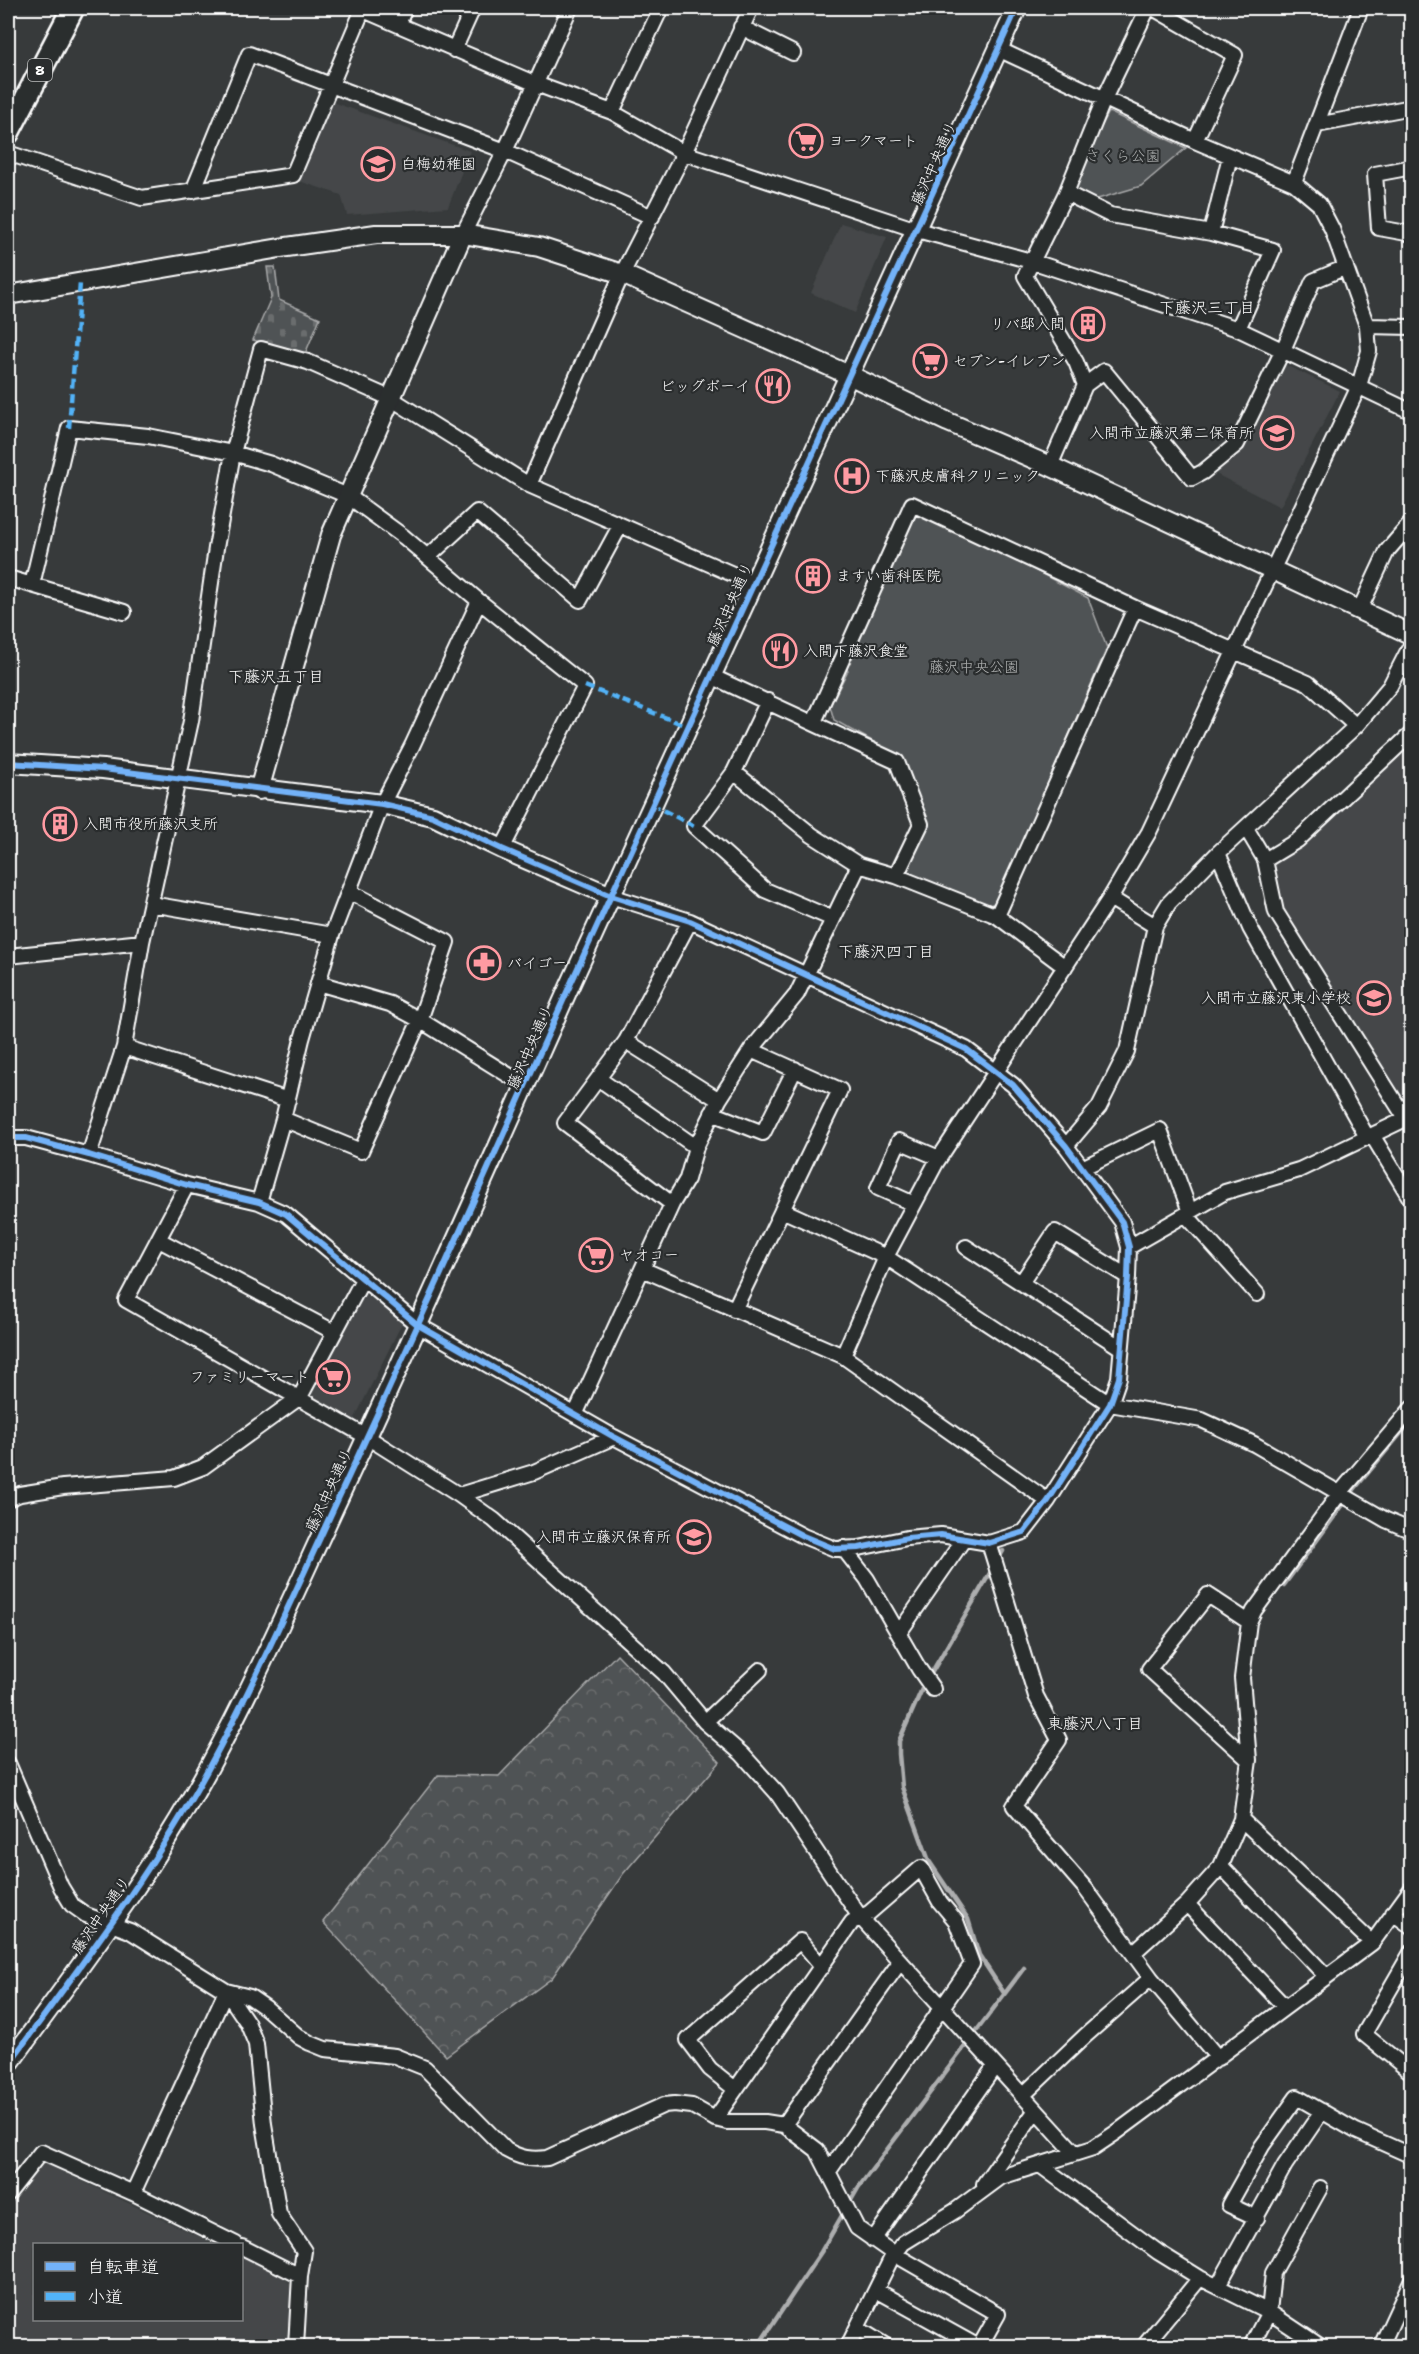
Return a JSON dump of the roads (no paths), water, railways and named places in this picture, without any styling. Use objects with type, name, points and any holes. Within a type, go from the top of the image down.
[{"type":"main road","name":"8","points":[[10,121],[73,8]]},
{"type":"street","points":[[8,153],[142,198],[293,175],[361,8],[536,84],[612,112],[684,153],[916,230],[1031,261],[1238,329],[1412,412]]},
{"type":"street","points":[[398,24],[405,8]]},
{"type":"street","points":[[454,50],[473,8]]},
{"type":"street","points":[[259,790],[331,535],[463,234],[505,151],[570,8]]},
{"type":"street","points":[[612,112],[661,8]]},
{"type":"street","points":[[529,485],[622,274],[684,153],[751,8]]},
{"type":"street","name":"藤沢中央通り","points":[[8,2065],[111,1924],[159,1851],[207,1771],[254,1679],[367,1437],[753,583],[1017,8]]},
{"type":"street","points":[[1084,385],[1076,362],[1025,276],[1066,193],[1104,99],[1148,8]]},
{"type":"street","points":[[1153,8],[1235,55],[1195,141]]},
{"type":"street","points":[[1294,183],[1361,8]]},
{"type":"street","points":[[741,27],[793,53]]},
{"type":"street","points":[[843,1356],[886,1257],[939,1158],[1110,898],[1149,832],[1359,386],[1369,351],[1367,326],[1332,229],[1319,204],[1294,183],[1195,141],[998,49]]},
{"type":"street","points":[[193,191],[249,54],[505,151],[652,217]]},
{"type":"street","points":[[1317,125],[1412,106]]},
{"type":"street","points":[[1211,233],[1230,156]]},
{"type":"street","points":[[1412,167],[1375,174],[1379,228],[1412,234]]},
{"type":"street","points":[[1066,193],[1110,215],[1211,233],[1273,250],[1238,329]]},
{"type":"street","points":[[8,295],[280,248],[376,234],[463,234],[539,247],[622,274],[1050,466],[1412,635]]},
{"type":"street","points":[[1050,466],[1084,385],[1104,371],[1192,478],[1203,472],[1237,444],[1314,281],[1346,267]]},
{"type":"street","points":[[1367,326],[1412,327]]},
{"type":"street","points":[[89,1155],[124,1047],[142,942],[191,721],[216,548],[233,453],[261,349],[308,362],[392,399],[529,485],[753,583]]},
{"type":"street","points":[[32,585],[69,428],[148,436],[233,453],[271,464],[348,496],[404,537],[585,686],[502,849]]},
{"type":"street","points":[[814,722],[912,504],[1135,608],[1308,683],[1356,726]]},
{"type":"street","points":[[428,557],[477,512],[580,600],[620,526]]},
{"type":"street","points":[[1359,611],[1387,551],[1412,522]]},
{"type":"street","points":[[8,578],[124,612]]},
{"type":"street","points":[[259,1202],[332,934],[382,804],[412,746],[479,601]]},
{"type":"street","points":[[997,916],[1135,608]]},
{"type":"street","points":[[1066,1146],[1100,1107],[1127,1052],[1155,926],[1169,903],[1218,853],[1356,726],[1390,686],[1412,643]]},
{"type":"street","points":[[711,676],[897,762],[921,824],[896,876]]},
{"type":"street","points":[[768,701],[734,772],[694,826],[765,890],[833,919]]},
{"type":"street","points":[[1265,860],[1298,840],[1412,734]]},
{"type":"street","points":[[8,763],[103,769],[178,778],[382,804],[433,816],[502,849],[611,896],[690,921],[966,1049],[998,1071],[1013,1085],[1066,1146],[1122,1222],[1129,1246],[1119,1378],[1110,1404],[1048,1501],[1024,1532],[989,1543],[941,1535],[907,1538],[859,1548],[835,1549],[803,1536],[614,1437],[418,1325],[362,1281],[286,1214],[259,1202],[187,1185],[89,1155],[26,1138],[8,1138]]},
{"type":"street","points":[[734,772],[813,835],[859,865],[896,876],[997,916],[1065,967]]},
{"type":"street","points":[[1129,1246],[1225,1192],[1299,1170],[1409,1117],[1276,912],[1265,860],[1246,828]]},
{"type":"street","points":[[1218,853],[1250,928],[1369,1136],[1412,1201]]},
{"type":"street","points":[[575,1415],[672,1204],[687,1179],[696,1147],[716,1106],[751,1050],[797,993],[859,865]]},
{"type":"street","points":[[283,1119],[361,1151],[420,1020],[447,942],[350,892]]},
{"type":"street","points":[[1110,898],[1155,926]]},
{"type":"street","points":[[151,904],[332,934]]},
{"type":"street","points":[[672,1204],[564,1123],[626,1041],[690,921]]},
{"type":"street","points":[[8,956],[142,942]]},
{"type":"street","points":[[318,983],[390,1004],[526,1086]]},
{"type":"street","points":[[626,1041],[716,1106],[763,1133],[795,1069]]},
{"type":"street","points":[[124,1047],[288,1100]]},
{"type":"street","points":[[734,1310],[840,1090],[751,1050]]},
{"type":"street","points":[[599,1079],[696,1147]]},
{"type":"street","points":[[1082,1168],[1160,1130],[1188,1214],[1257,1294]]},
{"type":"street","points":[[914,1204],[878,1188],[899,1141],[939,1158]]},
{"type":"street","points":[[187,1185],[126,1300],[367,1437],[494,1520],[664,1673],[705,1722],[742,1754],[777,1793],[860,1917],[1075,2153]]},
{"type":"street","points":[[782,1210],[886,1257],[1110,1404],[1202,1420],[1254,1444],[1386,1520],[1412,1531]]},
{"type":"street","points":[[1021,1283],[1055,1232],[1128,1277]]},
{"type":"street","points":[[159,1240],[334,1332]]},
{"type":"street","points":[[966,1247],[1121,1348]]},
{"type":"street","points":[[642,1269],[843,1356],[1048,1501]]},
{"type":"street","points":[[8,1499],[20,1494],[63,1486],[174,1478],[203,1467],[300,1397],[362,1281]]},
{"type":"street","points":[[1133,1953],[1188,1904],[1221,1866],[1241,1819],[1249,1760],[1242,1678],[1249,1622],[1254,1611],[1339,1494],[1412,1408]]},
{"type":"street","points":[[459,1495],[534,1472],[614,1437]]},
{"type":"street","points":[[899,1634],[964,1539]]},
{"type":"street","points":[[989,1543],[1036,1696],[1059,1740],[1014,1806],[1085,1888],[1151,1978],[1218,2058]]},
{"type":"street","points":[[843,1548],[867,1579],[933,1689]]},
{"type":"street","points":[[1249,1622],[1208,1595],[1149,1669],[1249,1760]]},
{"type":"street","points":[[705,1722],[760,1670]]},
{"type":"street","points":[[8,1763],[72,1905],[86,1915],[130,1930],[226,1991],[250,1998],[266,2008],[299,2037],[325,2049],[395,2056],[425,2068],[506,2150],[517,2157],[532,2160],[547,2158],[664,2105],[692,2106],[715,2119],[728,2122],[765,2122],[784,2125],[817,2150],[857,2228],[894,2253],[998,2314],[978,2346],[876,2290]]},
{"type":"street","points":[[1241,1819],[1372,1943]]},
{"type":"street","points":[[1221,1866],[1326,1976]]},
{"type":"street","points":[[715,2119],[852,1922],[869,1913],[921,1868],[940,1902],[956,1921],[972,1964],[829,2171]]},
{"type":"street","points":[[848,2346],[894,2253],[903,2243],[955,2211],[1001,2177],[1093,2148],[1109,2138],[1372,1943],[1412,1888]]},
{"type":"street","points":[[1188,1904],[1285,2007]]},
{"type":"street","points":[[1393,1913],[1412,1927]]},
{"type":"street","points":[[735,2090],[710,2069],[688,2040],[800,1941],[822,1966]]},
{"type":"street","points":[[1412,1951],[1364,2034],[1412,2073]]},
{"type":"street","points":[[784,2125],[900,1962]]},
{"type":"street","points":[[1022,2096],[1151,1978]]},
{"type":"street","points":[[134,2193],[226,1991]]},
{"type":"street","points":[[226,1991],[247,2022],[256,2044],[264,2124],[279,2214],[304,2251],[300,2276],[296,2346]]},
{"type":"street","points":[[873,2240],[995,2066]]},
{"type":"street","points":[[1257,2218],[1229,2205],[1262,2146],[1297,2097],[1356,2131],[1412,2156]]},
{"type":"street","points":[[977,2193],[1035,2110]]},
{"type":"street","points":[[1218,2286],[1285,2165],[1322,2110]]},
{"type":"street","points":[[8,2194],[41,2152],[134,2193],[234,2243]]},
{"type":"street","points":[[1040,2165],[1158,2252],[1200,2278],[1269,2312],[1320,2346]]},
{"type":"street","points":[[1251,2346],[1269,2312],[1273,2273],[1320,2188]]},
{"type":"street","points":[[243,2248],[300,2276]]},
{"type":"street","points":[[1144,2346],[1200,2278]]},
{"type":"street","points":[[1382,2346],[1412,2279]]},
{"type":"street","points":[[857,2328],[886,2346]]},
{"type":"waterway","points":[[1284,1585],[1356,1487],[1412,1420]]},
{"type":"waterway","points":[[997,1561],[1003,1551]]},
{"type":"waterway","points":[[993,1568],[922,1689],[899,1741],[899,1754],[902,1787],[929,1861],[968,1919],[979,1955],[1004,1993]]},
{"type":"waterway","points":[[758,2346],[821,2252],[858,2188],[1024,1968]]},
{"type":"place","name":"ヨークマート","points":[[806,141]]},
{"type":"place","name":"白梅幼稚園","points":[[378,164]]},
{"type":"place","name":"リバ邸入間","points":[[1088,324]]},
{"type":"place","name":"セブン-イレブン","points":[[930,361]]},
{"type":"place","name":"ビッグボーイ","points":[[773,386]]},
{"type":"place","name":"入間市立藤沢第二保育所","points":[[1277,433]]},
{"type":"place","name":"下藤沢皮膚科クリニック","points":[[852,476]]},
{"type":"place","name":"ますい歯科医院","points":[[813,576]]},
{"type":"place","name":"入間下藤沢食堂","points":[[780,651]]},
{"type":"place","name":"入間市役所藤沢支所","points":[[60,824]]},
{"type":"place","name":"バイゴー","points":[[484,963]]},
{"type":"place","name":"入間市立藤沢東小学校","points":[[1374,998]]},
{"type":"place","name":"ヤオコー","points":[[596,1255]]},
{"type":"place","name":"ファミリーマート","points":[[333,1377]]},
{"type":"place","name":"入間市立藤沢保育所","points":[[694,1537]]},
{"type":"district","name":"下藤沢三丁目","points":[[1207,307]]},
{"type":"district","name":"下藤沢五丁目","points":[[276,676]]},
{"type":"district","name":"下藤沢四丁目","points":[[886,951]]},
{"type":"district","name":"東藤沢八丁目","points":[[1095,1723]]},
{"type":"park label","name":"さくら公園","points":[[1123,156]]},
{"type":"park label","name":"藤沢中央公園","points":[[974,667]]}]
